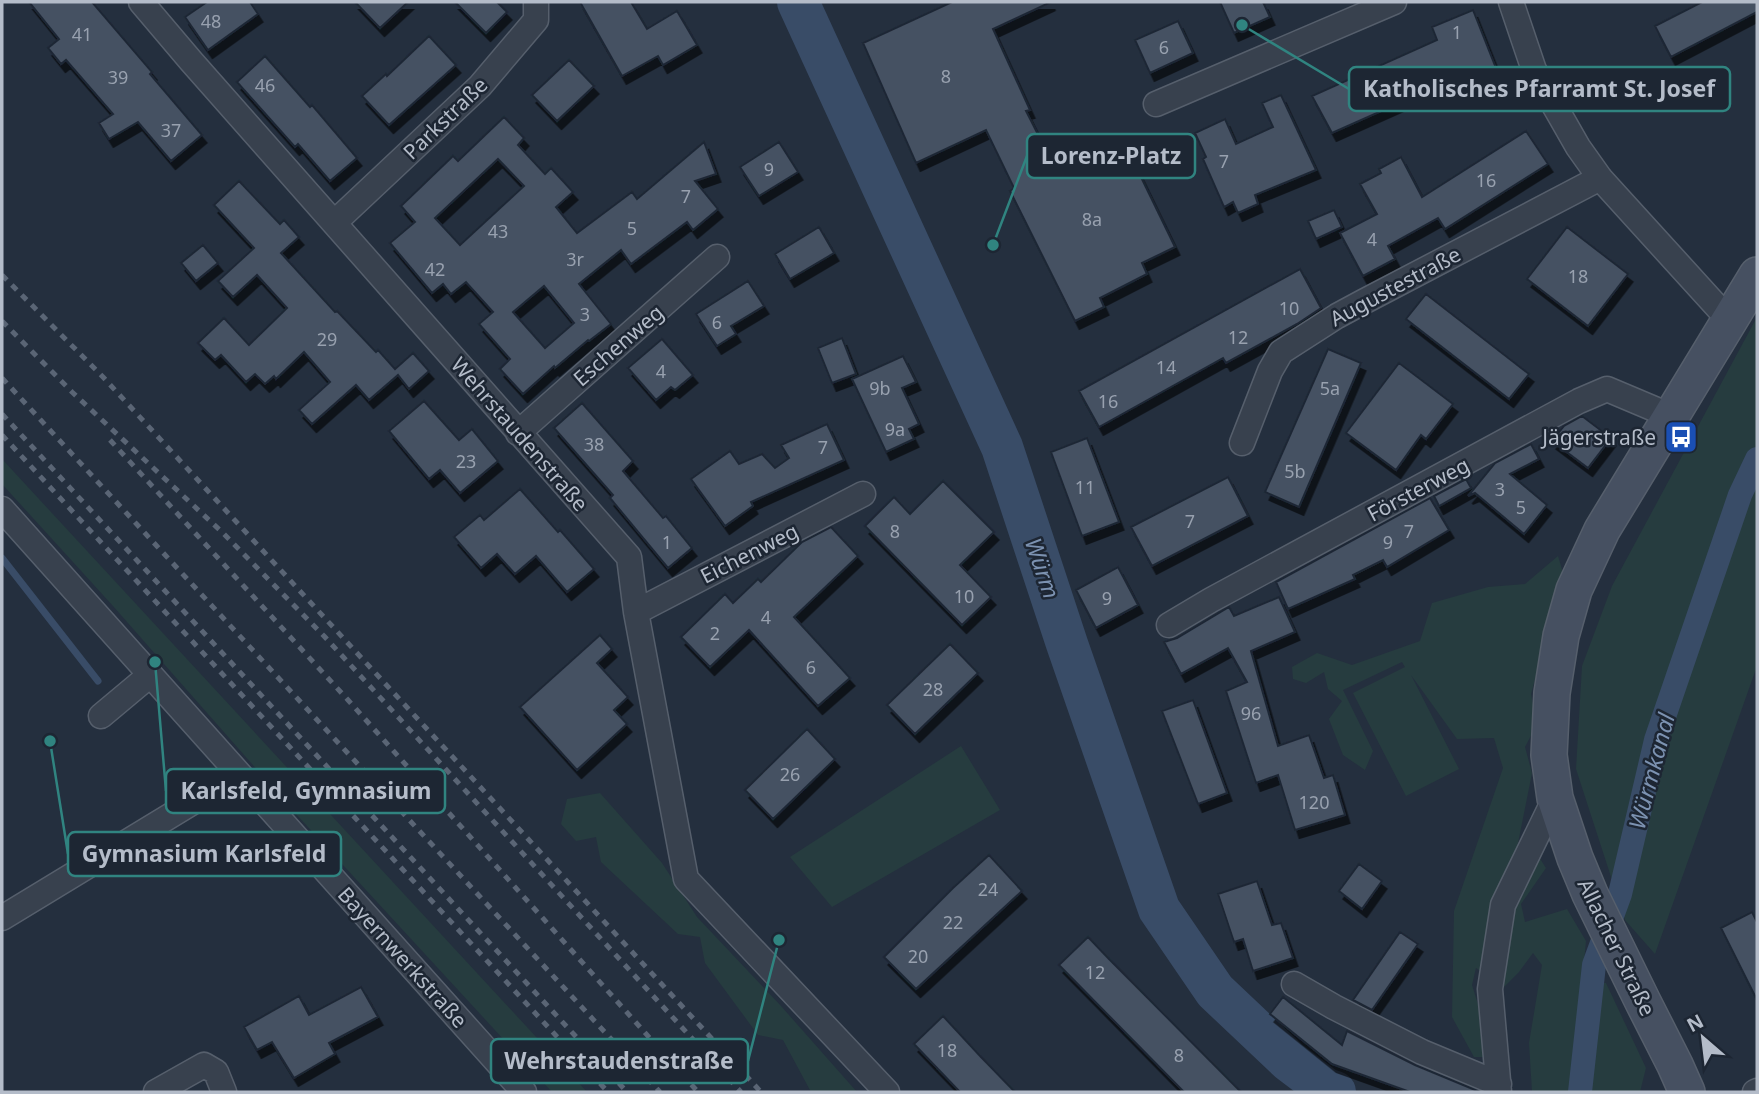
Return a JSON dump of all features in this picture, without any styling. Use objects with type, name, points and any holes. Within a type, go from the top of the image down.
[{"type":"street","name":"Wehrstaudenstraße","points":[[141,2],[629,557],[636,612],[687,878],[887,1092]]},
{"type":"street","name":"Parkstraße","points":[[334,223],[480,86],[537,20],[536,2]]},
{"type":"street","points":[[1156,104],[1394,2]]},
{"type":"street","points":[[1511,2],[1534,71],[1578,147],[1600,178],[1730,321]]},
{"type":"street","name":"Augustestraße","points":[[1242,443],[1270,371],[1281,352],[1337,316],[1600,178]]},
{"type":"street","name":"Eschenweg","points":[[519,433],[717,257]]},
{"type":"street","name":"Allacher Straße","points":[[1687,1092],[1575,858],[1555,798],[1549,755],[1552,693],[1561,636],[1574,590],[1602,530],[1757,275]]},
{"type":"street","name":"Försterweg","points":[[1169,625],[1579,401],[1607,389],[1671,416]]},
{"type":"street","name":"Eichenweg","points":[[636,612],[863,494]]},
{"type":"street","name":"Bayernwerkstraße","points":[[2,509],[524,1092]]},
{"type":"street","points":[[102,716],[150,675]]},
{"type":"street","points":[[2,918],[239,774]]},
{"type":"street","points":[[1499,1088],[1490,989],[1503,905],[1555,798]]},
{"type":"street","points":[[1294,984],[1422,1052],[1499,1088]]},
{"type":"street","points":[[156,1092],[204,1065],[216,1072],[224,1092]]},
{"type":"green space","points":[[1757,317],[1757,666],[1655,954],[1625,920],[1576,769],[1582,666],[1612,586]]},
{"type":"green space","points":[[2,459],[587,1092],[552,1092],[296,814],[2,484]]},
{"type":"green space","points":[[1558,556],[1564,576],[1531,694],[1537,724],[1525,747],[1532,773],[1517,848],[1537,854],[1546,868],[1521,904],[1525,922],[1567,909],[1586,941],[1582,983],[1606,983],[1646,1068],[1640,1092],[1532,1092],[1529,1043],[1542,965],[1533,953],[1504,987],[1476,968],[1472,985],[1491,1046],[1486,1057],[1474,1057],[1452,1017],[1454,911],[1503,768],[1494,738],[1457,739],[1411,675],[1459,769],[1406,796],[1353,693],[1405,667],[1402,662],[1343,690],[1373,751],[1365,770],[1343,755],[1329,719],[1342,701],[1328,689],[1324,672],[1306,683],[1293,679],[1292,667],[1317,653],[1352,665],[1420,641],[1432,603],[1488,587],[1525,584]]},
{"type":"green space","points":[[961,746],[1000,810],[832,907],[790,857]]},
{"type":"green space","points":[[600,793],[662,863],[697,917],[857,1092],[811,1092],[783,1040],[758,1035],[705,963],[700,937],[678,934],[601,862],[596,837],[576,841],[561,824],[567,799]]},
{"type":"building","points":[[29,2],[92,2],[202,135],[171,161],[138,122],[109,139],[99,123],[113,114],[66,60],[61,64],[48,48],[59,39]]},
{"type":"building","points":[[207,2],[250,2],[258,14],[208,50],[185,17]]},
{"type":"building","points":[[355,2],[408,2],[380,28]]},
{"type":"building","points":[[455,2],[497,2],[507,12],[486,33]]},
{"type":"building","points":[[580,2],[631,2],[647,29],[677,11],[697,45],[663,65],[658,56],[622,76]]},
{"type":"building","points":[[952,2],[1051,2],[993,29],[1030,110],[1026,111],[1055,168],[1121,136],[1175,247],[1142,263],[1147,274],[1100,298],[1104,307],[1075,321],[1010,191],[1014,188],[986,130],[916,163],[863,43]]},
{"type":"building","points":[[1220,2],[1263,2],[1270,17],[1234,33]]},
{"type":"building","points":[[1702,2],[1757,2],[1757,12],[1671,57],[1655,26]]},
{"type":"building","points":[[1473,10],[1503,86],[1462,102],[1453,79],[1332,133],[1312,96],[1437,40],[1432,27]]},
{"type":"building","points":[[1178,21],[1193,53],[1150,73],[1135,40]]},
{"type":"building","points":[[429,36],[456,65],[389,125],[362,96]]},
{"type":"building","points":[[265,56],[357,158],[330,181],[298,144],[295,147],[237,82]]},
{"type":"building","points":[[569,60],[594,86],[557,121],[532,95]]},
{"type":"building","points":[[1281,95],[1316,170],[1255,195],[1258,204],[1238,213],[1233,202],[1224,207],[1195,133],[1225,119],[1236,144],[1273,127],[1262,103]]},
{"type":"building","points":[[504,117],[524,138],[518,145],[545,174],[551,168],[573,192],[556,207],[577,233],[632,192],[637,199],[704,142],[716,174],[695,181],[718,209],[693,230],[687,222],[631,264],[621,250],[579,284],[611,324],[555,368],[554,366],[523,394],[500,369],[510,359],[479,324],[493,312],[466,282],[451,294],[443,284],[432,293],[390,243],[415,222],[401,206],[453,156],[458,161]],"holes":[[[498,159],[524,186],[460,245],[435,218]],[[544,286],[574,323],[545,348],[513,312]]]},
{"type":"building","points":[[1526,131],[1548,164],[1445,229],[1438,218],[1388,246],[1395,259],[1363,276],[1340,233],[1377,214],[1360,184],[1381,173],[1379,169],[1401,157],[1422,197]]},
{"type":"building","points":[[779,142],[798,172],[759,196],[740,167]]},
{"type":"building","points":[[239,181],[280,224],[284,220],[299,237],[281,253],[335,312],[337,311],[395,369],[413,353],[429,371],[409,389],[398,375],[369,400],[356,385],[312,424],[299,410],[330,382],[304,352],[276,379],[274,376],[265,384],[255,374],[246,382],[221,355],[215,360],[198,343],[224,318],[249,345],[287,308],[257,275],[233,297],[218,281],[254,248],[214,205]]},
{"type":"building","points":[[1334,210],[1342,227],[1316,239],[1308,221]]},
{"type":"building","points":[[819,227],[834,253],[790,279],[775,254]]},
{"type":"building","points":[[1567,227],[1628,274],[1588,326],[1527,279]]},
{"type":"building","points":[[203,245],[218,263],[196,281],[181,263]]},
{"type":"building","points":[[1300,269],[1321,308],[1226,363],[1223,358],[1099,427],[1079,391]]},
{"type":"building","points":[[748,281],[764,306],[731,326],[736,334],[717,346],[696,314]]},
{"type":"building","points":[[1426,294],[1529,374],[1509,399],[1406,319]]},
{"type":"building","points":[[842,338],[856,374],[832,383],[818,348]]},
{"type":"building","points":[[662,339],[693,375],[675,390],[671,387],[656,400],[628,368]]},
{"type":"building","points":[[1328,349],[1361,363],[1299,507],[1265,492]]},
{"type":"building","points":[[903,356],[916,382],[902,388],[919,424],[909,429],[914,439],[886,452],[852,379]]},
{"type":"building","points":[[1399,363],[1453,404],[1426,439],[1421,435],[1396,470],[1346,433]]},
{"type":"building","points":[[424,401],[459,440],[472,429],[498,461],[460,493],[440,470],[429,479],[389,431]]},
{"type":"building","points":[[582,403],[633,461],[623,471],[692,548],[668,568],[610,498],[613,495],[554,428]]},
{"type":"building","points":[[1582,416],[1611,438],[1588,468],[1552,441],[1564,426]]},
{"type":"building","points":[[827,424],[844,460],[751,502],[753,506],[725,526],[691,479],[730,451],[739,464],[762,454],[775,468],[789,458],[781,445]]},
{"type":"building","points":[[1087,438],[1119,522],[1082,536],[1051,452]]},
{"type":"building","points":[[1531,444],[1539,459],[1510,474],[1547,505],[1524,534],[1475,493],[1468,496],[1495,463]]},
{"type":"building","points":[[1228,477],[1248,516],[1152,566],[1131,527]]},
{"type":"building","points":[[1466,479],[1471,488],[1439,506],[1434,496]]},
{"type":"building","points":[[943,481],[994,532],[960,565],[991,597],[962,625],[865,526],[894,497],[910,514]]},
{"type":"building","points":[[520,489],[594,569],[567,592],[536,556],[515,574],[497,554],[481,568],[454,537],[480,515],[484,520]]},
{"type":"building","points":[[1430,498],[1449,530],[1387,567],[1383,560],[1353,575],[1355,579],[1288,609],[1276,582]]},
{"type":"building","points":[[831,527],[858,556],[794,617],[850,678],[818,706],[749,630],[710,667],[681,637],[725,594],[733,603],[758,579],[761,582],[802,542]]},
{"type":"building","points":[[1118,567],[1138,605],[1096,628],[1076,590]]},
{"type":"building","points":[[1279,597],[1295,632],[1251,651],[1278,746],[1309,735],[1324,778],[1333,775],[1345,815],[1295,830],[1278,775],[1256,783],[1226,691],[1247,682],[1228,648],[1181,674],[1164,642],[1177,638],[1229,607],[1234,616]]},
{"type":"building","points":[[600,635],[612,649],[597,663],[628,697],[614,710],[627,724],[577,770],[520,707]]},
{"type":"building","points":[[950,644],[978,673],[915,734],[887,705]]},
{"type":"building","points":[[1193,700],[1227,793],[1198,804],[1162,711]]},
{"type":"building","points":[[807,729],[835,759],[773,819],[745,790]]},
{"type":"building","points":[[989,855],[1022,891],[916,989],[884,957]]},
{"type":"building","points":[[1359,864],[1382,881],[1362,909],[1339,891]]},
{"type":"building","points":[[1257,881],[1272,925],[1281,923],[1293,958],[1253,971],[1243,939],[1234,942],[1218,894]]},
{"type":"building","points":[[1752,912],[1757,922],[1757,1000],[1721,928]]},
{"type":"building","points":[[1400,932],[1418,944],[1372,1010],[1353,1000]]},
{"type":"building","points":[[1088,937],[1241,1092],[1184,1092],[1059,965]]},
{"type":"building","points":[[361,987],[378,1017],[329,1043],[335,1054],[294,1078],[272,1042],[257,1050],[244,1027],[299,996],[309,1015]]},
{"type":"building","points":[[1283,997],[1342,1045],[1347,1031],[1415,1065],[1480,1092],[1410,1092],[1332,1064],[1270,1014]]},
{"type":"building","points":[[943,1016],[1015,1092],[960,1092],[914,1044]]},
{"type":"waterway","name":"Würm","points":[[798,2],[1002,447],[1159,909],[1215,991],[1289,1061],[1326,1089],[1335,1092]]},
{"type":"waterway","name":"Würmkanal","points":[[1580,1092],[1594,965],[1620,894],[1656,740],[1740,495],[1757,459]]},
{"type":"waterway","points":[[2,558],[98,681]]},
{"type":"railway","points":[[2,275],[103,377],[761,1092]]},
{"type":"railway","points":[[2,321],[72,392],[224,534],[324,636],[741,1092]]},
{"type":"railway","points":[[2,378],[660,1092]]},
{"type":"railway","points":[[2,414],[627,1092]]},
{"type":"railway","points":[[2,435],[608,1092]]},
{"type":"railway","points":[[110,440],[348,700],[698,1092]]},
{"type":"place","name":"Katholisches Pfarramt St. Josef","points":[[1242,25]]},
{"type":"place","name":"Lorenz-Platz","points":[[993,245]]},
{"type":"place","name":"Jägerstraße","points":[[1681,437]]},
{"type":"place","name":"Karlsfeld, Gymnasium","points":[[155,662]]},
{"type":"place","name":"Gymnasium Karlsfeld","points":[[50,741]]},
{"type":"place","name":"Wehrstaudenstraße","points":[[779,940]]}]
